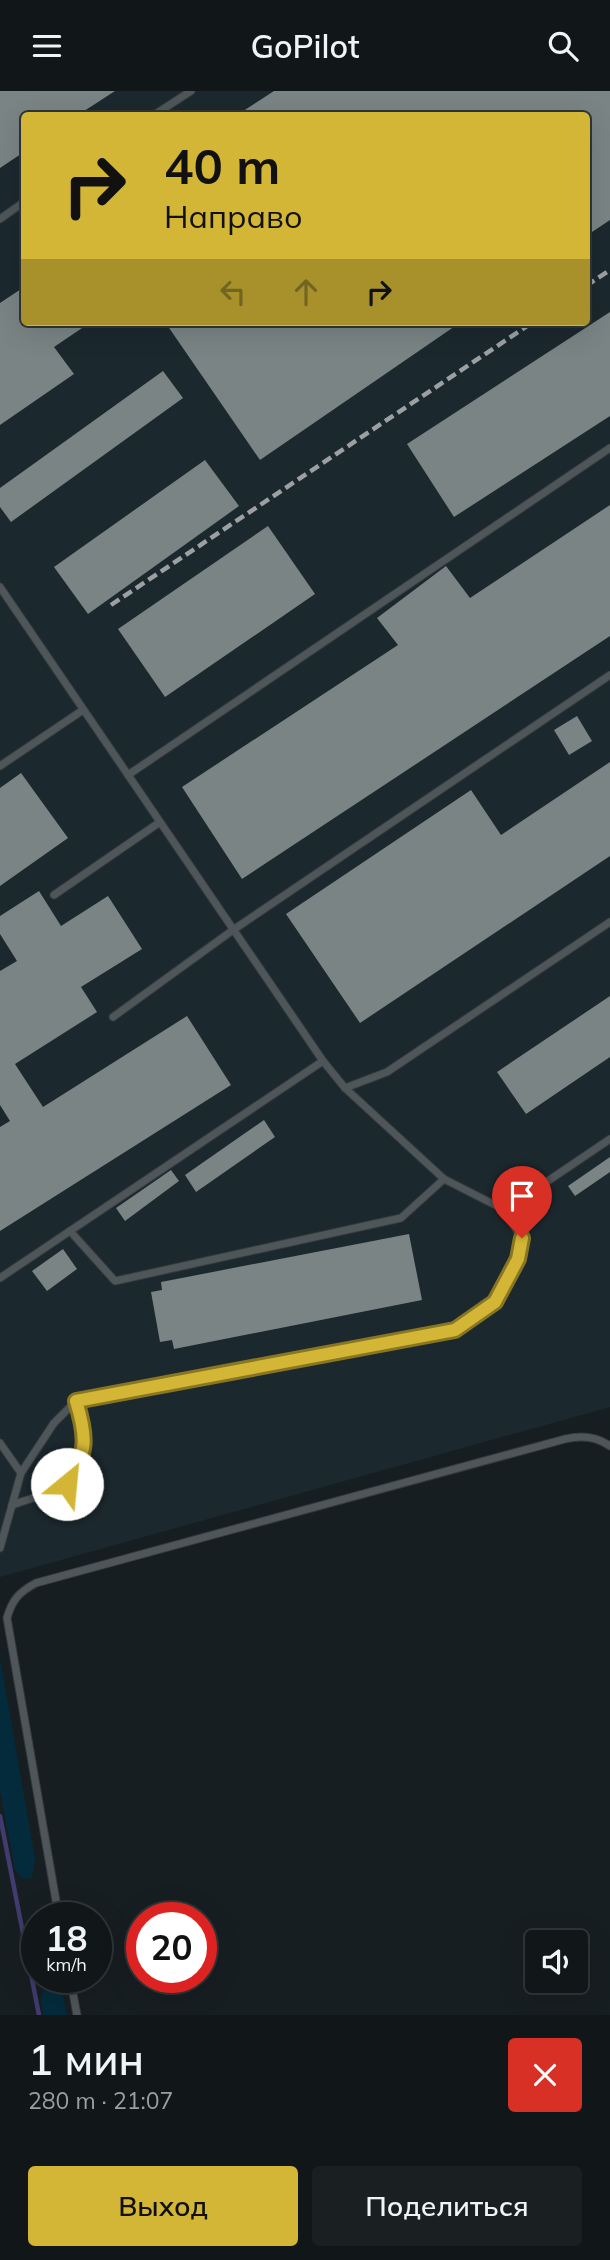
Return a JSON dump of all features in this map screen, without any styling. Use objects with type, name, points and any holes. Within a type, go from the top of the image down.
[{"type":"lane","points":[[159,112],[191,91]]},
{"type":"lane","points":[[0,219],[21,204]]},
{"type":"lane","points":[[128,775],[610,448]]},
{"type":"lane","points":[[0,587],[323,1061],[345,1088],[444,1179],[505,1210],[522,1238],[518,1259],[495,1302],[455,1330],[76,1401],[54,1423],[21,1473],[0,1548]]},
{"type":"lane","points":[[113,1017],[233,930],[610,675]]},
{"type":"lane","points":[[0,766],[83,710]]},
{"type":"lane","points":[[54,895],[160,822]]},
{"type":"lane","points":[[345,1088],[387,1072],[610,922]]},
{"type":"lane","points":[[0,1278],[323,1061]]},
{"type":"lane","points":[[505,1210],[610,1139]]},
{"type":"lane","points":[[70,1231],[115,1281],[401,1218],[444,1179]]},
{"type":"lane","points":[[12,1505],[67,1484],[82,1461],[85,1431],[76,1401]]},
{"type":"lane","points":[[56,1902],[7,1618],[12,1602],[22,1590],[36,1583],[203,1535],[565,1439],[579,1436],[597,1439],[610,1446]]},
{"type":"lane","points":[[0,1443],[21,1473]]},
{"type":"lane","points":[[73,1993],[77,2015]]},
{"type":"shaded area","points":[[0,91],[610,91],[610,1407],[0,1577]]},
{"type":"shaded area","points":[[0,1658],[35,1859],[32,1878],[23,1879],[15,1870],[0,1790]]},
{"type":"shaded area","points":[[42,1993],[62,1993],[67,2015],[43,2015]]},
{"type":"building","points":[[0,91],[115,91],[83,112],[21,112],[21,154],[0,168]]},
{"type":"building","points":[[274,91],[610,91],[610,220],[590,233],[590,112],[242,112]]},
{"type":"building","points":[[21,289],[21,326],[85,326],[54,347],[74,374],[0,425],[0,303]]},
{"type":"building","points":[[610,312],[610,416],[454,517],[407,444]]},
{"type":"building","points":[[168,326],[455,326],[260,460]]},
{"type":"building","points":[[163,371],[183,398],[11,522],[0,507],[0,488]]},
{"type":"building","points":[[205,460],[239,506],[88,614],[54,567]]},
{"type":"building","points":[[610,505],[610,636],[242,879],[182,787],[398,645],[377,618],[446,566],[470,598]]},
{"type":"building","points":[[268,526],[315,594],[165,697],[118,629]]},
{"type":"building","points":[[577,716],[592,741],[569,755],[554,730]]},
{"type":"building","points":[[610,762],[610,856],[360,1023],[286,914],[471,790],[501,835]]},
{"type":"building","points":[[21,773],[68,838],[0,886],[0,788]]},
{"type":"building","points":[[39,891],[61,926],[108,896],[142,949],[81,987],[97,1012],[15,1064],[43,1107],[187,1016],[231,1085],[0,1231],[0,1127],[10,1121],[0,1105],[0,971],[17,961],[0,934],[0,916]]},
{"type":"building","points":[[610,996],[610,1057],[526,1114],[497,1072]]},
{"type":"building","points":[[264,1120],[275,1137],[196,1192],[185,1175]]},
{"type":"building","points":[[610,1157],[610,1172],[575,1196],[568,1186]]},
{"type":"building","points":[[171,1170],[179,1181],[125,1221],[116,1208]]},
{"type":"building","points":[[409,1234],[422,1300],[174,1349],[172,1340],[160,1342],[151,1292],[162,1290],[161,1282]]},
{"type":"building","points":[[63,1249],[77,1269],[47,1291],[32,1271]]},
{"type":"waterway","points":[[0,1816],[39,2015]]},
{"type":"railway","points":[[590,283],[610,270]]},
{"type":"railway","points":[[111,605],[527,326]]},
{"type":"route","points":[[67,1484],[82,1461],[85,1431],[76,1401],[455,1330],[495,1302],[518,1259],[522,1238]]}]
